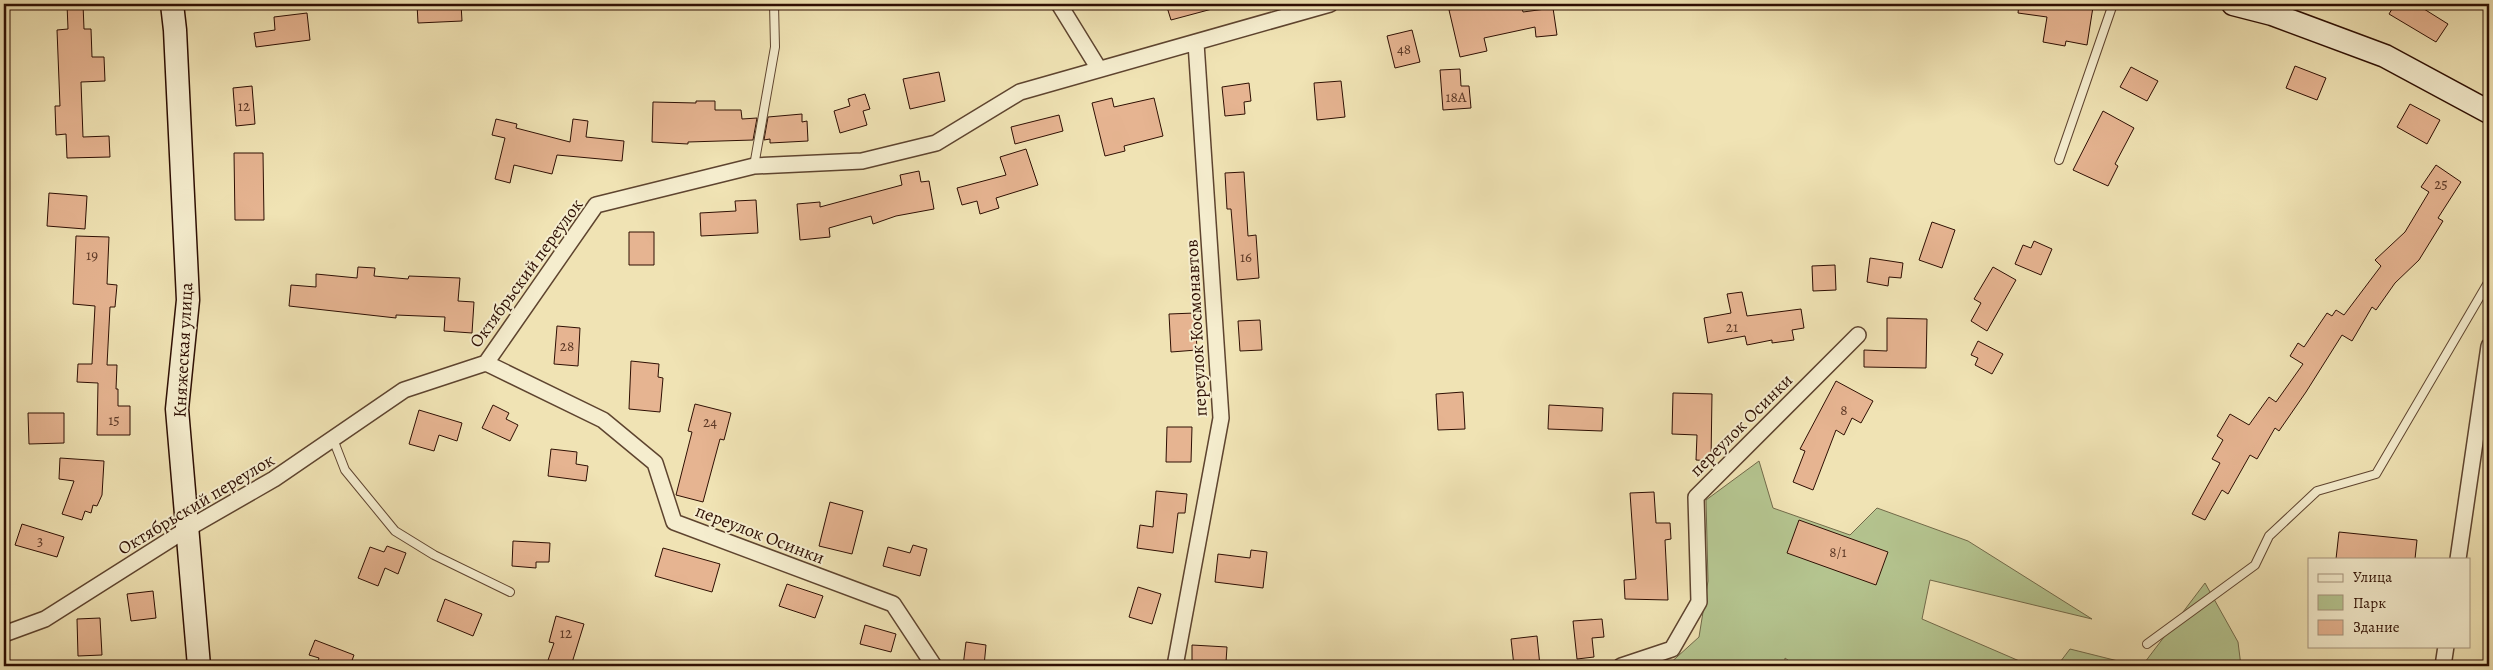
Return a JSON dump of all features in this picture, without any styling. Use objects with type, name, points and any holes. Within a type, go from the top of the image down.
[{"type":"street","name":"Княжеская улица","points":[[172,4],[175,30],[188,300],[177,409],[200,666]]},
{"type":"street","points":[[1058,4],[1099,69]]},
{"type":"street","name":"Октябрьский переулок","points":[[4,634],[45,619],[187,529],[274,479],[404,390],[486,363],[596,206],[754,166],[862,161],[936,143],[1020,92],[1330,4]]},
{"type":"street","points":[[2233,4],[2270,9],[2385,56],[2489,112]]},
{"type":"street","name":"переулок Космонавтов","points":[[1175,666],[1221,418],[1196,43]]},
{"type":"street","name":"переулок Осинки","points":[[1621,666],[1672,649],[1699,602],[1696,497],[1858,335]]},
{"type":"street","points":[[2458,558],[2489,346]]},
{"type":"street","name":"переулок Осинки","points":[[486,363],[603,420],[647,457],[654,463],[674,522],[893,604],[934,666]]},
{"type":"street","points":[[2443,666],[2446,648]]},
{"type":"lane","points":[[754,166],[775,47],[774,4]]},
{"type":"lane","points":[[2059,160],[2113,4]]},
{"type":"lane","points":[[2147,644],[2255,565],[2269,536],[2317,491],[2376,474],[2489,281]]},
{"type":"lane","points":[[333,439],[345,470],[396,532],[434,555],[510,592]]},
{"type":"green space","points":[[1759,461],[1773,508],[1850,535],[1877,508],[1968,541],[2092,619],[1930,580],[1922,619],[2031,666],[1796,666],[1785,658],[1785,666],[1667,666],[1699,637],[1708,581],[1706,500]]},
{"type":"green space","points":[[2205,583],[2238,642],[2241,666],[2142,666]]},
{"type":"green space","points":[[2070,649],[2138,666],[2057,666]]},
{"type":"building","points":[[67,4],[83,4],[84,29],[91,29],[92,57],[104,57],[105,81],[81,82],[83,137],[109,136],[110,157],[67,158],[66,134],[56,135],[55,106],[60,106],[57,30],[68,29]]},
{"type":"building","points":[[417,4],[461,4],[462,21],[418,23]]},
{"type":"building","points":[[1166,4],[1211,4],[1212,9],[1171,20]]},
{"type":"building","points":[[1477,4],[1477,7],[1493,4],[1521,4],[1523,12],[1553,8],[1557,35],[1536,37],[1535,27],[1484,38],[1487,51],[1460,57],[1449,10]]},
{"type":"building","points":[[2019,4],[2075,4],[2093,7],[2087,45],[2066,41],[2065,46],[2043,42],[2047,17],[2018,13]]},
{"type":"building","points":[[2395,4],[2416,4],[2448,24],[2436,42],[2389,14]]},
{"type":"building","points":[[307,13],[310,40],[256,47],[254,33],[275,30],[274,17]]},
{"type":"building","points":[[1412,30],[1420,62],[1395,68],[1387,36]]},
{"type":"building","points":[[2295,66],[2326,78],[2317,100],[2286,88]]},
{"type":"building","points":[[2131,67],[2158,81],[2147,101],[2120,87]]},
{"type":"building","points":[[1460,69],[1461,86],[1469,86],[1471,108],[1443,110],[1440,70]]},
{"type":"building","points":[[939,72],[945,101],[910,109],[903,79]]},
{"type":"building","points":[[1341,81],[1345,117],[1317,120],[1314,83]]},
{"type":"building","points":[[1249,83],[1251,101],[1244,102],[1245,114],[1225,116],[1222,87]]},
{"type":"building","points":[[252,86],[255,124],[236,126],[233,88]]},
{"type":"building","points":[[865,94],[870,109],[863,111],[867,125],[840,133],[834,111],[850,106],[848,99]]},
{"type":"building","points":[[1112,98],[1114,107],[1154,98],[1163,136],[1124,146],[1125,151],[1105,156],[1092,103]]},
{"type":"building","points":[[696,101],[715,101],[715,110],[741,110],[742,119],[757,118],[753,140],[688,142],[688,144],[652,142],[653,102],[696,103]]},
{"type":"building","points":[[2410,104],[2440,120],[2427,144],[2397,127]]},
{"type":"building","points":[[2103,111],[2134,128],[2115,164],[2118,166],[2108,186],[2073,170]]},
{"type":"building","points":[[802,114],[802,122],[807,121],[808,141],[770,143],[770,139],[764,140],[768,117]]},
{"type":"building","points":[[1059,115],[1063,131],[1015,144],[1011,127]]},
{"type":"building","points":[[496,119],[517,124],[516,128],[570,142],[573,119],[588,121],[586,137],[624,141],[622,161],[557,155],[552,174],[514,165],[510,183],[495,179],[505,138],[492,135]]},
{"type":"building","points":[[1026,149],[1038,185],[996,198],[999,208],[980,214],[977,201],[962,205],[957,188],[1006,175],[1000,157]]},
{"type":"building","points":[[234,153],[263,153],[264,220],[235,220]]},
{"type":"building","points":[[2436,165],[2461,182],[2438,218],[2443,221],[2419,260],[2395,283],[2376,310],[2372,307],[2352,341],[2342,335],[2279,431],[2275,428],[2257,459],[2250,455],[2228,494],[2222,490],[2205,520],[2192,514],[2220,463],[2212,459],[2223,440],[2217,436],[2230,414],[2249,425],[2269,397],[2276,402],[2303,364],[2290,356],[2298,343],[2304,347],[2327,313],[2332,316],[2336,310],[2344,315],[2381,266],[2375,260],[2405,232],[2429,192],[2421,187]]},
{"type":"building","points":[[919,171],[921,182],[929,181],[934,209],[896,216],[873,224],[871,216],[829,228],[830,237],[800,240],[797,204],[820,202],[820,207],[902,185],[900,175]]},
{"type":"building","points":[[1244,172],[1248,236],[1256,235],[1259,278],[1237,280],[1231,209],[1227,209],[1225,173]]},
{"type":"building","points":[[49,193],[87,196],[85,229],[47,226]]},
{"type":"building","points":[[756,200],[758,233],[701,236],[700,213],[736,211],[735,201]]},
{"type":"building","points":[[1932,222],[1955,230],[1942,268],[1919,260]]},
{"type":"building","points":[[629,232],[654,232],[654,265],[629,265]]},
{"type":"building","points":[[76,236],[109,237],[107,284],[117,285],[115,307],[110,307],[107,365],[117,365],[116,389],[118,389],[118,406],[130,406],[130,435],[97,435],[98,383],[77,382],[78,364],[92,364],[95,306],[73,304]]},
{"type":"building","points":[[2034,241],[2052,249],[2041,275],[2015,264],[2023,245],[2031,248]]},
{"type":"building","points":[[1870,258],[1903,263],[1901,278],[1889,277],[1888,286],[1867,282]]},
{"type":"building","points":[[1835,265],[1836,290],[1813,291],[1812,266]]},
{"type":"building","points":[[358,267],[375,268],[374,276],[408,279],[409,276],[460,278],[458,301],[474,302],[472,333],[444,331],[445,317],[396,315],[396,318],[289,306],[291,285],[316,287],[316,274],[357,278]]},
{"type":"building","points":[[1993,267],[2016,280],[1987,331],[1971,321],[1981,303],[1974,299]]},
{"type":"building","points":[[1742,292],[1747,316],[1801,309],[1804,328],[1792,330],[1794,340],[1772,343],[1772,340],[1747,345],[1745,336],[1708,343],[1704,318],[1731,313],[1727,294]]},
{"type":"building","points":[[1195,313],[1197,350],[1171,352],[1169,314]]},
{"type":"building","points":[[1887,318],[1927,319],[1926,368],[1864,367],[1864,350],[1887,351]]},
{"type":"building","points":[[1260,320],[1262,350],[1240,351],[1238,321]]},
{"type":"building","points":[[557,326],[580,328],[578,366],[554,364]]},
{"type":"building","points":[[1978,341],[2003,354],[1992,374],[1975,365],[1978,358],[1971,355]]},
{"type":"building","points":[[631,361],[659,364],[658,377],[663,378],[660,412],[629,409]]},
{"type":"building","points":[[1836,381],[1873,401],[1861,423],[1852,418],[1844,435],[1836,430],[1813,490],[1793,482],[1805,451],[1800,449]]},
{"type":"building","points":[[1463,392],[1465,429],[1438,430],[1436,394]]},
{"type":"building","points":[[1673,393],[1712,394],[1711,461],[1696,460],[1697,435],[1672,434]]},
{"type":"building","points":[[695,404],[731,413],[724,440],[720,439],[703,502],[676,495],[692,432],[688,431]]},
{"type":"building","points":[[493,405],[509,413],[506,419],[518,425],[510,441],[482,428]]},
{"type":"building","points":[[1549,405],[1603,408],[1602,431],[1548,429]]},
{"type":"building","points":[[419,410],[462,423],[457,441],[439,435],[434,451],[409,444]]},
{"type":"building","points":[[28,413],[64,413],[64,443],[29,444]]},
{"type":"building","points":[[1167,427],[1192,427],[1191,462],[1166,462]]},
{"type":"building","points":[[551,449],[577,452],[576,464],[588,466],[586,481],[548,476]]},
{"type":"building","points":[[60,458],[104,461],[102,495],[97,506],[93,505],[91,513],[85,511],[82,520],[62,514],[74,481],[59,479]]},
{"type":"building","points":[[1156,491],[1187,494],[1185,513],[1178,513],[1173,553],[1137,548],[1140,525],[1153,527]]},
{"type":"building","points":[[1654,492],[1656,523],[1670,523],[1671,539],[1665,540],[1668,600],[1625,599],[1624,580],[1636,579],[1630,493]]},
{"type":"building","points":[[830,502],[863,511],[852,554],[819,546]]},
{"type":"building","points":[[1799,520],[1888,552],[1876,585],[1787,553]]},
{"type":"building","points":[[22,524],[64,537],[57,557],[15,545]]},
{"type":"building","points":[[2339,532],[2417,540],[2415,558],[2336,558]]},
{"type":"building","points":[[513,541],[550,543],[549,562],[536,562],[536,568],[512,566]]},
{"type":"building","points":[[913,545],[927,549],[920,576],[883,566],[888,547],[910,553]]},
{"type":"building","points":[[387,546],[406,553],[398,574],[385,568],[378,586],[358,578],[370,547],[384,552]]},
{"type":"building","points":[[663,548],[720,564],[712,592],[655,576]]},
{"type":"building","points":[[1251,550],[1267,552],[1263,588],[1215,582],[1218,554],[1250,558]]},
{"type":"building","points":[[787,584],[823,596],[815,618],[779,606]]},
{"type":"building","points":[[1138,587],[1161,594],[1152,624],[1129,617]]},
{"type":"building","points":[[153,591],[156,618],[131,621],[127,594]]},
{"type":"building","points":[[445,599],[482,614],[473,636],[437,621]]},
{"type":"building","points":[[556,616],[584,624],[571,666],[546,666],[554,643],[549,642]]},
{"type":"building","points":[[100,618],[102,655],[78,656],[77,619]]},
{"type":"building","points":[[1602,619],[1604,637],[1592,638],[1594,657],[1577,659],[1573,621]]},
{"type":"building","points":[[865,625],[896,634],[891,652],[860,644]]},
{"type":"building","points":[[1537,636],[1540,666],[1514,666],[1511,639]]},
{"type":"building","points":[[315,640],[354,655],[350,666],[316,666],[319,658],[309,655]]},
{"type":"building","points":[[966,642],[986,645],[984,666],[963,666]]},
{"type":"building","points":[[1192,645],[1227,647],[1226,662],[1192,661]]}]
